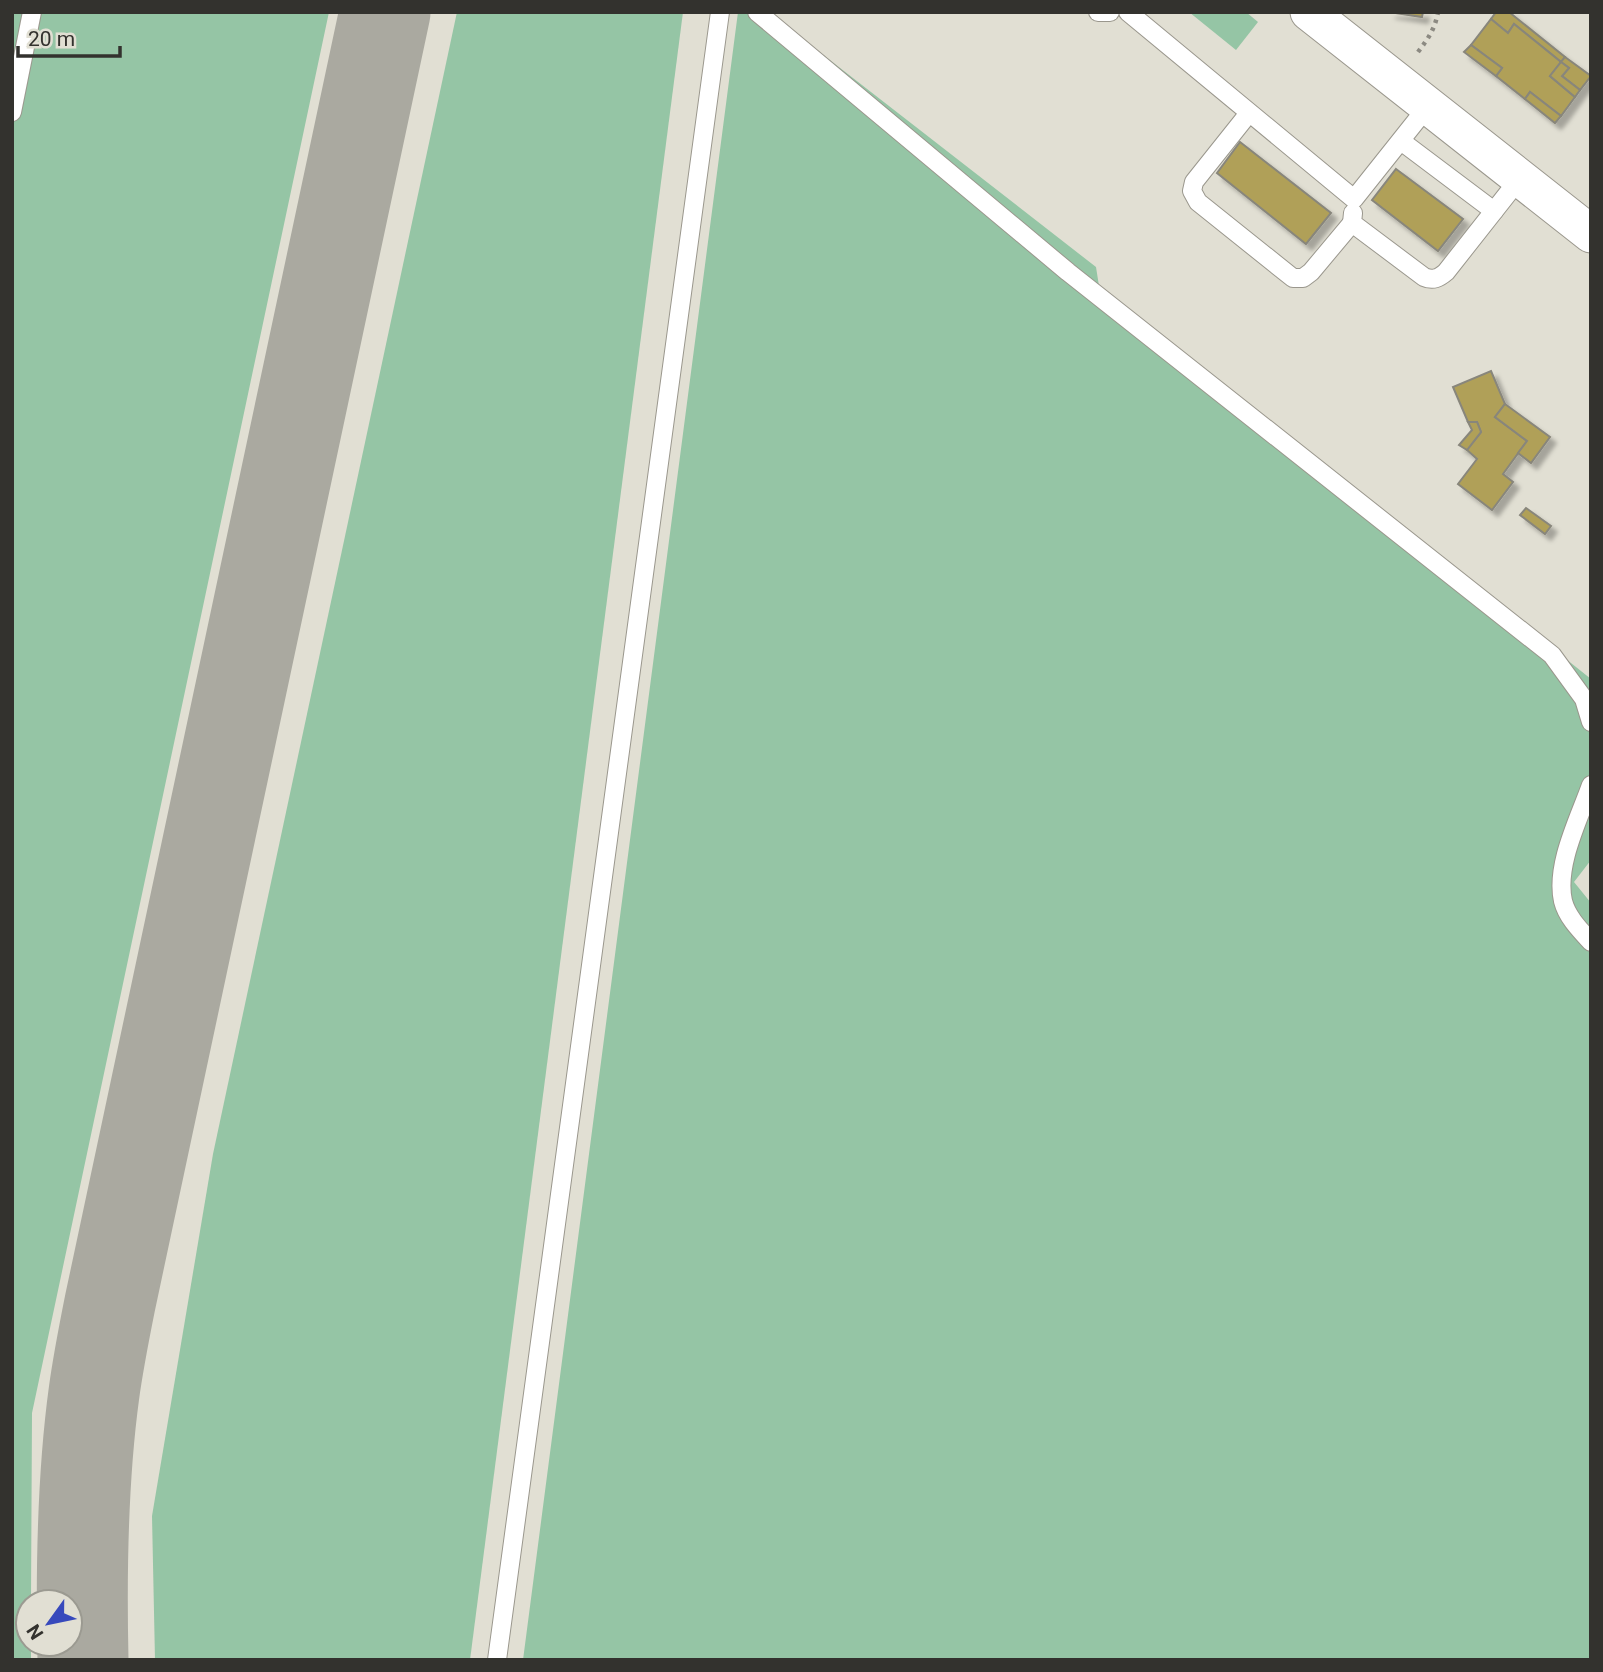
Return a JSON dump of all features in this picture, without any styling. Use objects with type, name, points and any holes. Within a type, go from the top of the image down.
[{"type":"street","points":[[1309,12],[1591,234]]},
{"type":"lane","points":[[12,112],[32,12]]},
{"type":"lane","points":[[497,1660],[720,12]]},
{"type":"lane","points":[[757,12],[1069,272],[1552,655],[1584,699],[1591,722]]},
{"type":"lane","points":[[1098,12],[1110,12]]},
{"type":"lane","points":[[1128,12],[1354,200]]},
{"type":"lane","points":[[1249,113],[1194,182],[1192,191],[1198,202],[1293,278],[1303,278],[1352,223],[1354,200],[1428,106]]},
{"type":"lane","points":[[1401,141],[1494,211]]},
{"type":"lane","points":[[1352,223],[1424,277],[1431,280],[1440,278],[1520,178]]},
{"type":"lane","points":[[1591,785],[1562,870],[1563,902],[1574,924],[1591,942]]},
{"type":"path","points":[[1395,79],[1430,37],[1438,12]]},
{"type":"green space","points":[[12,12],[329,12],[32,1413],[31,1588],[14,1588],[14,1658],[31,1660],[12,1660]]},
{"type":"green space","points":[[457,12],[683,12],[470,1660],[155,1660],[152,1516],[213,1154]]},
{"type":"green space","points":[[738,12],[768,12],[1096,267],[1099,286],[1591,679],[1591,860],[1574,882],[1591,903],[1591,1660],[523,1660]]},
{"type":"green space","points":[[1189,12],[1246,12],[1258,22],[1236,50]]},
{"type":"building","points":[[1389,12],[1423,12],[1422,17]]},
{"type":"building","points":[[1496,12],[1509,12],[1565,57],[1561,62],[1514,24],[1508,33],[1491,19]]},
{"type":"building","points":[[1491,19],[1508,33],[1514,24],[1561,62],[1550,76],[1575,97],[1561,116],[1530,92],[1525,99],[1496,76],[1502,68],[1471,45]]},
{"type":"building","points":[[1471,45],[1502,68],[1496,76],[1464,52]]},
{"type":"building","points":[[1565,57],[1591,76],[1580,90],[1562,76],[1569,68],[1561,62]]},
{"type":"building","points":[[1561,62],[1569,68],[1562,76],[1580,90],[1575,97],[1550,76]]},
{"type":"building","points":[[1530,92],[1561,116],[1555,123],[1525,99]]},
{"type":"building","points":[[1240,142],[1331,213],[1306,244],[1217,173]]},
{"type":"building","points":[[1396,169],[1463,219],[1438,251],[1372,200]]},
{"type":"building","points":[[1491,371],[1505,404],[1495,417],[1527,441],[1503,474],[1513,482],[1492,510],[1458,484],[1477,459],[1467,450],[1481,432],[1477,422],[1468,422],[1453,387]]},
{"type":"building","points":[[1505,404],[1550,437],[1531,463],[1518,453],[1527,441],[1495,417]]},
{"type":"building","points":[[1468,422],[1477,422],[1481,432],[1467,450],[1459,445],[1472,430]]},
{"type":"building","points":[[1526,508],[1551,526],[1545,534],[1520,515]]},
{"type":"taxiway","points":[[83,1660],[82,1560],[85,1493],[90,1426],[101,1348],[385,12]]}]
